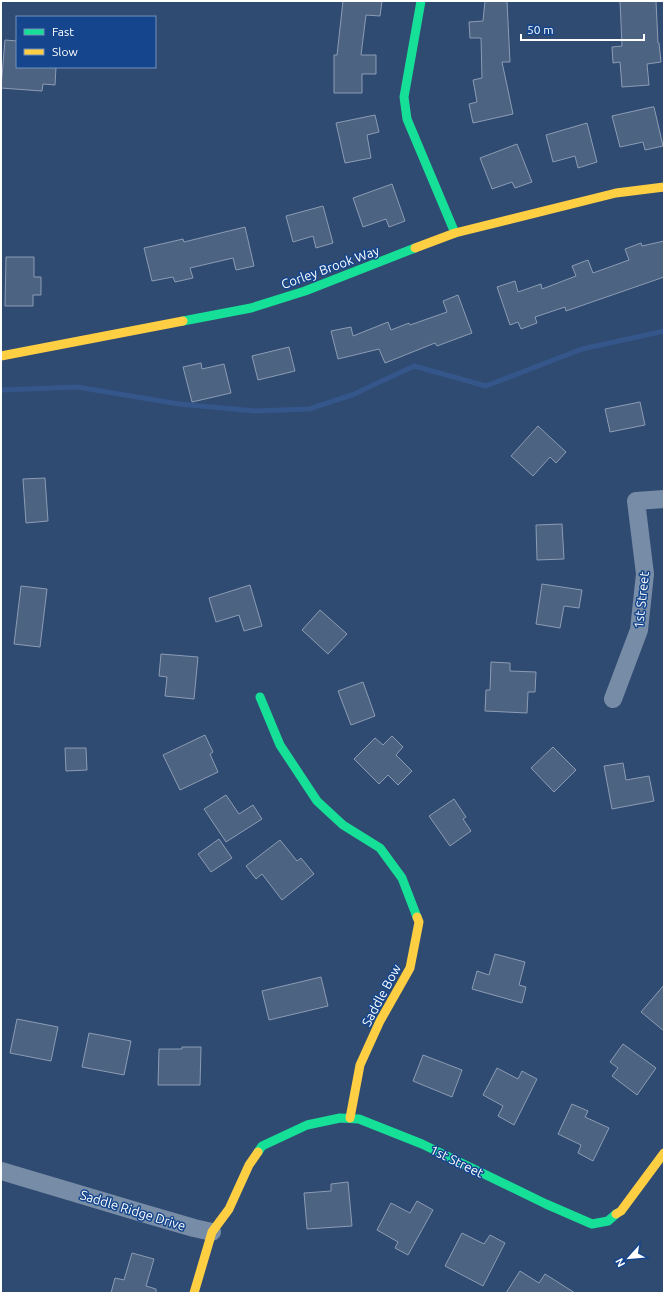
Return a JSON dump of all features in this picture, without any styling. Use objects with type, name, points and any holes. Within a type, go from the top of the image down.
[{"type":"street","points":[[421,1],[404,97],[407,119],[455,233]]},
{"type":"street","name":"Corley Brook Way","points":[[1,356],[250,308],[305,291],[455,233],[616,193],[664,186]]},
{"type":"street","name":"1st Street","points":[[613,699],[639,630],[646,574],[636,501],[664,499]]},
{"type":"street","name":"Saddle Bow","points":[[260,697],[280,745],[317,801],[343,825],[380,848],[402,878],[419,922],[410,968],[380,1021],[360,1065],[350,1118]]},
{"type":"street","name":"1st Street","points":[[212,1232],[229,1209],[249,1165],[262,1146],[307,1125],[340,1118],[359,1119],[422,1144],[546,1204],[592,1224],[608,1222],[621,1211],[664,1153]]},
{"type":"street","name":"Saddle Ridge Drive","points":[[1,1171],[212,1232]]},
{"type":"street","points":[[194,1293],[212,1232]]},
{"type":"building","points":[[343,1],[382,1],[380,16],[366,15],[361,55],[376,55],[376,74],[362,74],[362,93],[334,93],[334,55],[337,55]]},
{"type":"building","points":[[485,1],[507,1],[510,62],[502,62],[513,114],[473,123],[469,104],[477,102],[473,80],[482,78],[481,38],[470,38],[469,22],[483,21]]},
{"type":"building","points":[[620,1],[656,1],[658,43],[661,62],[647,64],[649,85],[622,87],[620,62],[613,63],[612,47],[622,46]]},
{"type":"building","points":[[5,40],[16,41],[16,68],[56,68],[55,85],[43,84],[42,91],[1,88]]},
{"type":"building","points":[[654,107],[663,146],[645,150],[643,142],[620,147],[612,116]]},
{"type":"building","points":[[375,115],[379,132],[367,135],[371,158],[345,163],[336,123]]},
{"type":"building","points":[[587,123],[597,162],[578,168],[575,156],[553,162],[546,135]]},
{"type":"building","points":[[517,144],[532,182],[515,188],[512,182],[492,189],[480,158]]},
{"type":"building","points":[[392,184],[405,221],[389,227],[386,219],[363,227],[353,198]]},
{"type":"building","points":[[323,206],[333,243],[316,248],[313,236],[293,242],[286,216]]},
{"type":"building","points":[[245,227],[254,266],[236,270],[233,258],[190,268],[193,278],[175,282],[173,277],[152,281],[144,248],[183,239],[184,242]]},
{"type":"building","points":[[664,241],[664,277],[566,311],[565,307],[535,317],[537,323],[521,329],[518,322],[510,325],[497,287],[515,281],[518,292],[541,284],[542,289],[576,276],[572,266],[588,260],[593,273],[629,260],[625,249],[641,243],[642,246]]},
{"type":"building","points":[[6,257],[34,257],[34,277],[41,277],[41,295],[33,295],[33,306],[5,306]]},
{"type":"building","points":[[458,295],[472,333],[437,346],[435,343],[385,363],[379,349],[338,359],[331,331],[351,327],[353,336],[388,322],[391,330],[409,323],[410,325],[447,312],[443,301]]},
{"type":"building","points":[[289,347],[295,371],[258,380],[252,356]]},
{"type":"building","points":[[201,363],[202,369],[224,364],[231,393],[192,402],[183,367]]},
{"type":"building","points":[[640,402],[645,425],[610,432],[605,409]]},
{"type":"building","points":[[538,426],[566,452],[556,463],[550,457],[533,476],[511,456]]},
{"type":"building","points":[[45,478],[48,521],[26,523],[23,479]]},
{"type":"building","points":[[562,524],[564,559],[537,560],[536,525]]},
{"type":"building","points":[[542,584],[582,590],[579,608],[564,606],[560,628],[536,624]]},
{"type":"building","points":[[250,585],[262,626],[244,631],[239,615],[216,622],[209,598]]},
{"type":"building","points":[[21,586],[47,589],[40,647],[14,644]]},
{"type":"building","points":[[320,610],[347,634],[328,654],[302,630]]},
{"type":"building","points":[[161,654],[198,657],[194,699],[165,696],[167,677],[159,676]]},
{"type":"building","points":[[491,662],[510,663],[510,671],[536,672],[535,692],[528,692],[527,713],[485,711],[486,690],[490,690]]},
{"type":"building","points":[[363,682],[375,716],[351,725],[338,691]]},
{"type":"building","points":[[205,735],[213,752],[210,754],[218,772],[180,790],[163,755]]},
{"type":"building","points":[[392,736],[403,747],[396,755],[412,771],[398,785],[388,775],[379,784],[354,759],[375,738],[383,745]]},
{"type":"building","points":[[553,747],[576,770],[554,792],[531,768]]},
{"type":"building","points":[[65,748],[86,748],[87,770],[66,771]]},
{"type":"building","points":[[623,763],[626,780],[649,776],[654,801],[612,809],[604,766]]},
{"type":"building","points":[[226,795],[239,814],[253,805],[262,819],[226,842],[204,809]]},
{"type":"building","points":[[454,799],[466,817],[463,819],[471,831],[450,846],[429,816]]},
{"type":"building","points":[[219,839],[232,858],[211,872],[198,854]]},
{"type":"building","points":[[280,840],[297,861],[301,858],[314,874],[282,900],[262,874],[256,879],[246,866]]},
{"type":"building","points":[[495,954],[525,962],[519,985],[526,987],[522,1003],[472,989],[477,971],[489,975]]},
{"type":"building","points":[[321,977],[328,1006],[269,1020],[262,991]]},
{"type":"building","points":[[664,985],[664,1031],[641,1012]]},
{"type":"building","points":[[17,1019],[58,1027],[51,1061],[10,1053]]},
{"type":"building","points":[[89,1033],[131,1041],[124,1075],[82,1067]]},
{"type":"building","points":[[623,1044],[656,1068],[637,1095],[612,1076],[618,1068],[610,1062]]},
{"type":"building","points":[[182,1047],[201,1047],[200,1085],[158,1085],[159,1049],[182,1049]]},
{"type":"building","points":[[423,1055],[462,1070],[452,1097],[413,1081]]},
{"type":"building","points":[[497,1068],[518,1079],[522,1071],[537,1079],[514,1125],[498,1116],[503,1106],[483,1095]]},
{"type":"building","points":[[572,1104],[588,1111],[585,1117],[609,1128],[593,1161],[578,1153],[581,1145],[558,1134]]},
{"type":"building","points":[[348,1182],[352,1226],[307,1229],[304,1193],[331,1191],[331,1184]]},
{"type":"building","points":[[417,1201],[433,1210],[408,1255],[395,1248],[398,1242],[377,1230],[391,1203],[410,1213]]},
{"type":"building","points":[[462,1233],[484,1244],[490,1235],[505,1243],[483,1286],[445,1266]]},
{"type":"building","points":[[132,1253],[154,1259],[146,1286],[156,1289],[156,1293],[111,1293],[115,1278],[124,1280]]},
{"type":"building","points":[[520,1271],[539,1283],[545,1274],[575,1293],[506,1293]]},
{"type":"waterway","points":[[1,390],[77,387],[179,404],[255,411],[309,409],[352,395],[414,366],[486,386],[582,349],[664,331]]},
{"type":"traffic: fast","points":[[421,1],[404,97],[407,119],[455,233]]},
{"type":"traffic: fast","points":[[183,321],[251,308],[305,291],[415,248]]},
{"type":"traffic: fast","points":[[260,697],[280,745],[317,801],[343,825],[380,848],[402,878],[417,917]]},
{"type":"traffic: fast","points":[[258,1152],[262,1146],[307,1125],[340,1118],[359,1119],[422,1144],[546,1204],[592,1224],[608,1221],[616,1214]]},
{"type":"traffic: slow","points":[[415,248],[455,233],[616,193],[664,187]]},
{"type":"traffic: slow","points":[[1,356],[183,321]]},
{"type":"traffic: slow","points":[[350,1118],[360,1065],[380,1021],[410,968],[419,922],[417,917]]},
{"type":"traffic: slow","points":[[194,1293],[212,1232],[229,1209],[249,1165],[258,1152]]},
{"type":"traffic: slow","points":[[616,1214],[621,1211],[664,1153]]}]
